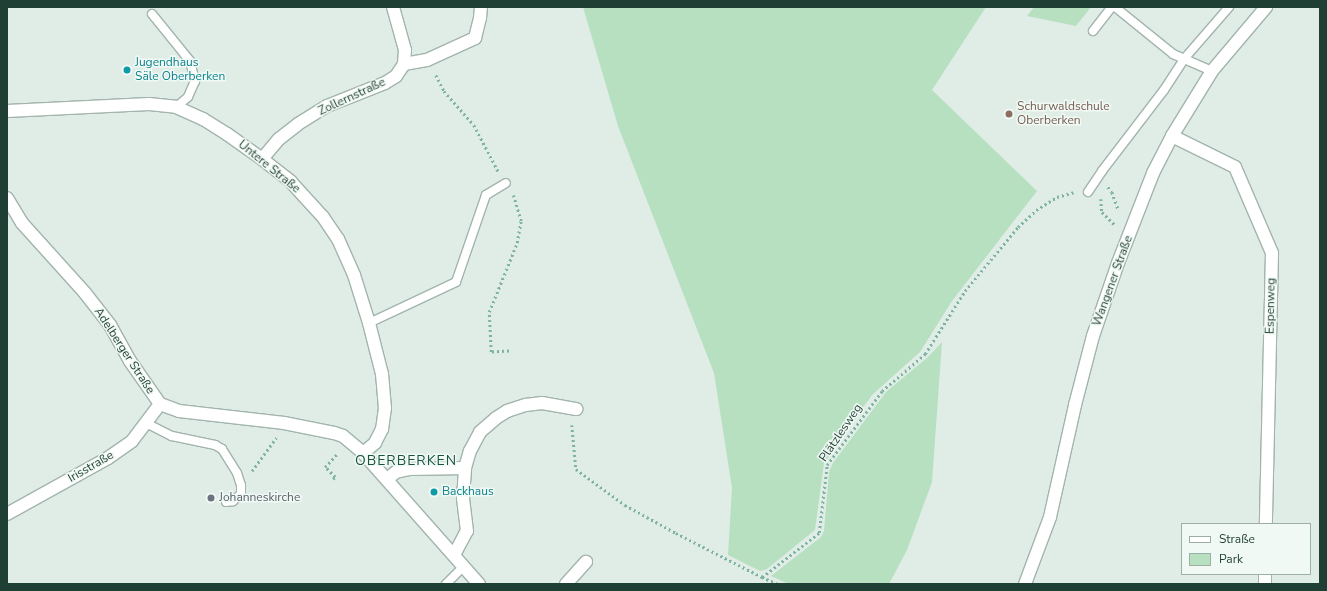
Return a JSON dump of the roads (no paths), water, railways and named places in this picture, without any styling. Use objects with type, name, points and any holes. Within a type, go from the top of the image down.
[{"type":"street","points":[[392,7],[405,50],[404,64],[427,60],[475,38],[481,7]]},
{"type":"street","name":"Wangener Straße","points":[[1025,584],[1050,518],[1075,406],[1093,336],[1153,173],[1172,136],[1212,71],[1266,7]]},
{"type":"street","name":"Zollernstraße","points":[[262,159],[279,139],[298,124],[327,106],[396,76],[404,64]]},
{"type":"street","name":"Untere Straße","points":[[7,111],[149,104],[176,107],[203,119],[262,159],[291,182],[323,218],[338,239],[354,275],[369,323],[382,374],[385,408],[382,429],[379,436],[375,443],[364,453]]},
{"type":"street","name":"Espenweg","points":[[1172,136],[1235,167],[1272,252],[1266,523]]},
{"type":"street","name":"Adelberger Straße","points":[[7,198],[22,223],[85,293],[110,325],[134,368],[160,404],[179,411],[284,423],[334,433],[349,440],[364,453],[479,584]]},
{"type":"street","points":[[454,555],[466,531],[463,498],[465,468],[470,451],[480,432],[496,418],[507,411],[526,405],[542,403],[576,409]]},
{"type":"street","name":"Irisstraße","points":[[7,514],[108,458],[132,441],[160,404]]},
{"type":"street","points":[[387,479],[396,472],[409,469],[465,468]]},
{"type":"street","points":[[566,584],[586,562]]},
{"type":"lane","points":[[1093,31],[1113,7],[1173,54],[1212,71]]},
{"type":"lane","points":[[1088,192],[1164,90],[1184,59],[1229,7]]},
{"type":"lane","points":[[152,14],[190,61],[195,81],[188,97],[176,107]]},
{"type":"lane","points":[[369,323],[456,282],[486,195],[506,183]]},
{"type":"lane","points":[[146,423],[183,440],[216,444],[227,456],[237,473],[241,485],[241,494],[233,501],[226,502]]},
{"type":"lane","points":[[446,584],[464,566]]},
{"type":"place","name":"Jugendhaus Säle Oberberken","points":[[127,70]]},
{"type":"place","name":"Schurwaldschule Oberberken","points":[[1009,114]]},
{"type":"place","name":"Backhaus","points":[[434,492]]},
{"type":"place","name":"Johanneskirche","points":[[211,498]]},
{"type":"district","name":"OBERBERKEN","points":[[406,461]]}]
